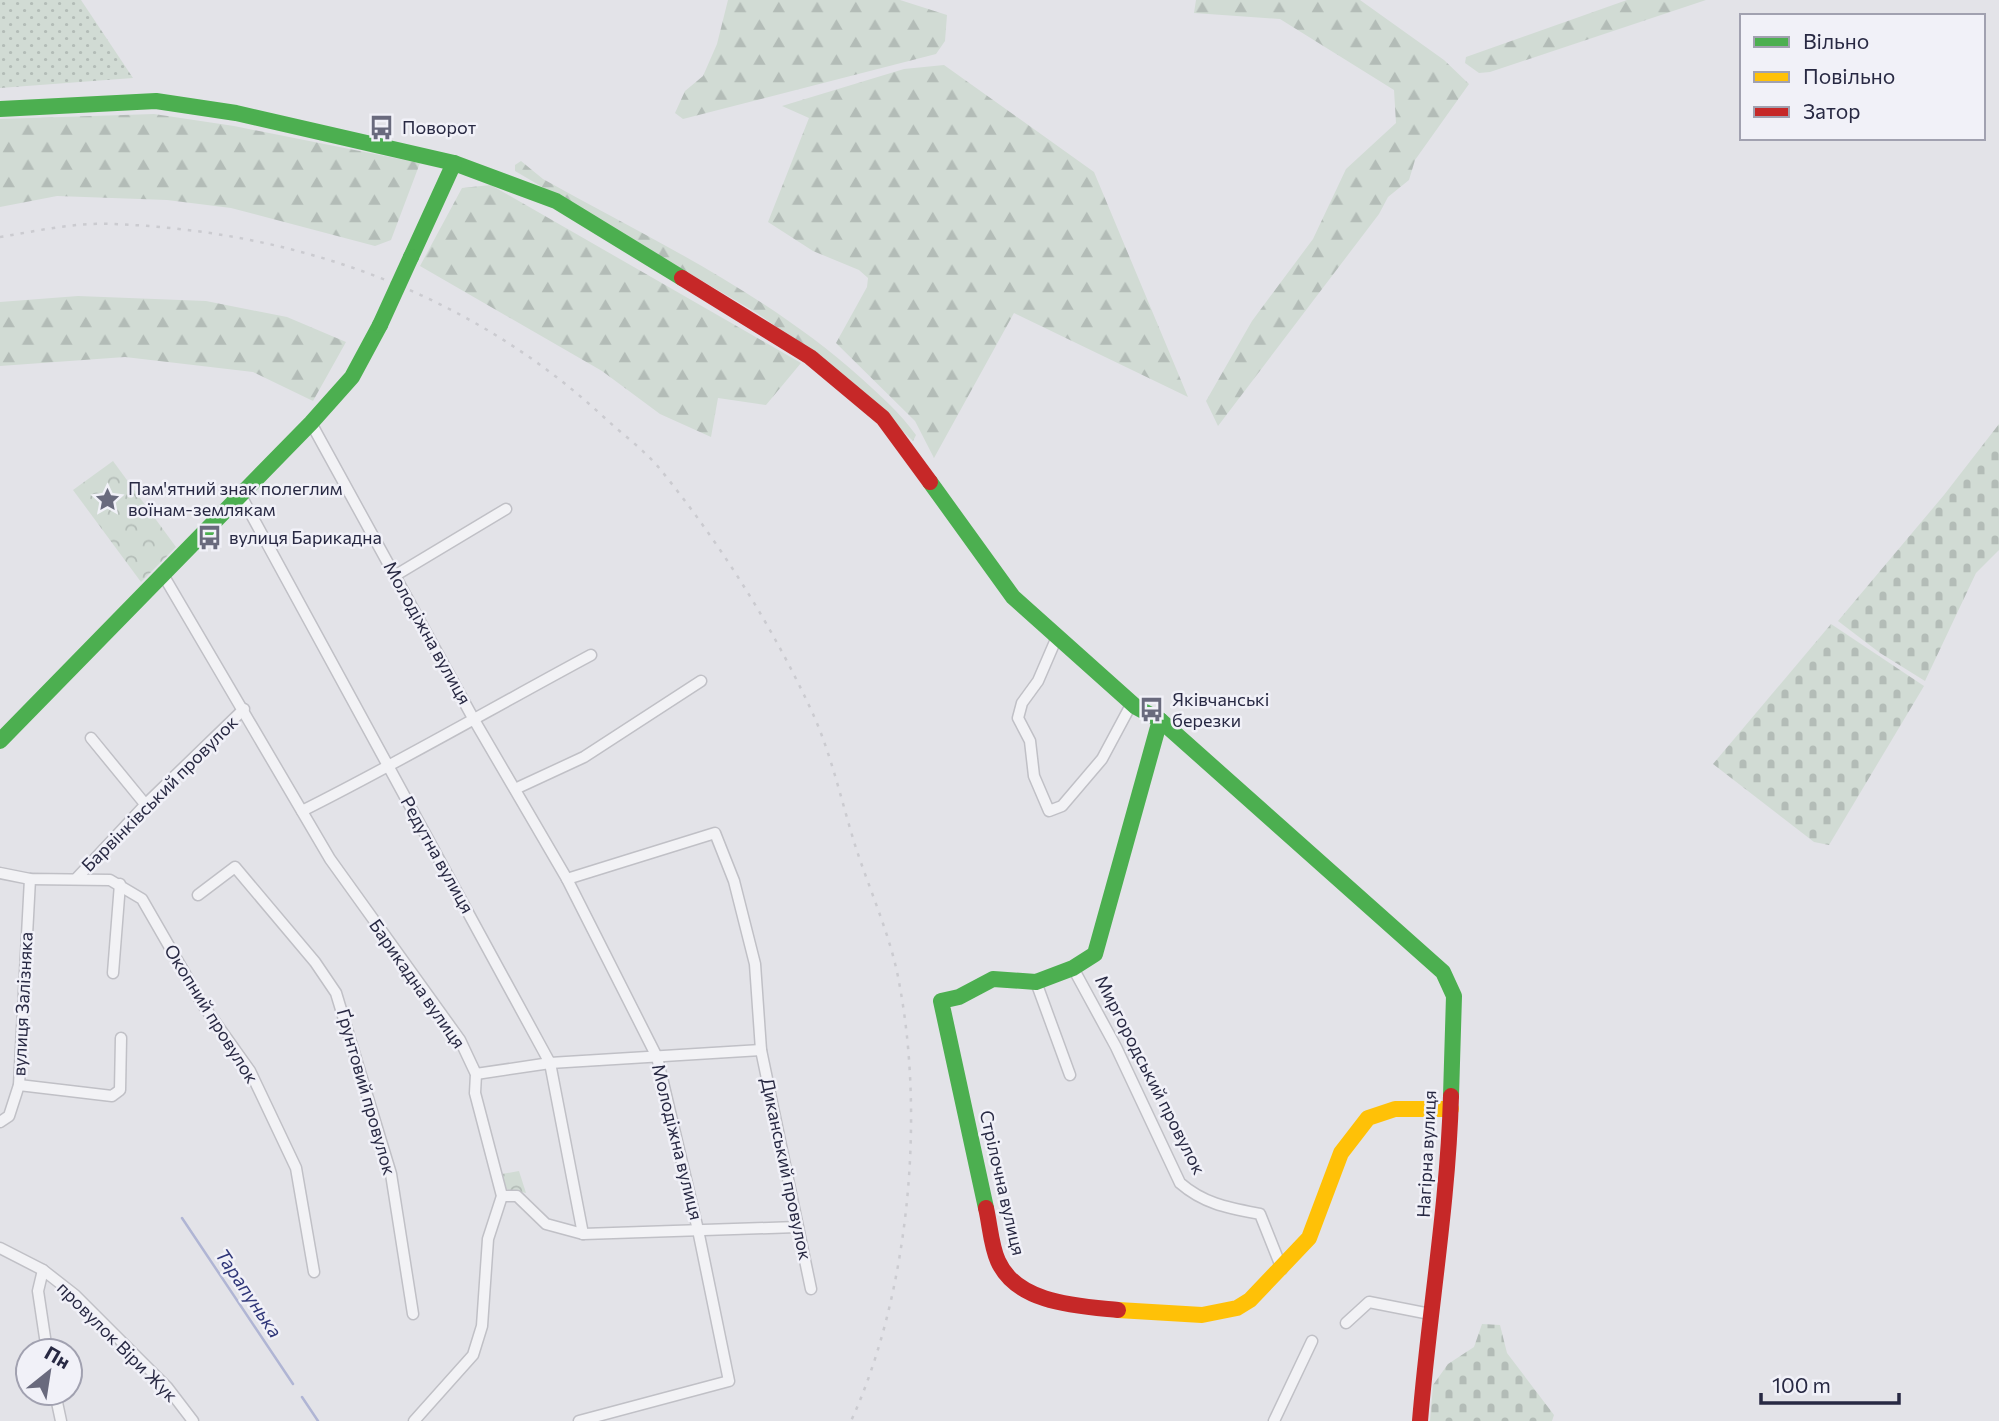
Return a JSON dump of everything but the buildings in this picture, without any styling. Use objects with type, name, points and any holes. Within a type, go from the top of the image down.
[{"type":"street","points":[[0,109],[156,100],[236,113],[454,163],[556,201],[810,357],[883,418],[1013,597],[1132,703],[1160,720]]},
{"type":"street","points":[[0,741],[311,423],[352,377],[380,325],[454,163]]},
{"type":"street","name":"Молодіжна вулиця","points":[[311,423],[473,718],[567,879],[657,1057],[698,1230],[729,1381],[579,1421]]},
{"type":"street","name":"Редутна вулиця","points":[[240,494],[550,1063],[583,1234]]},
{"type":"street","points":[[396,575],[506,509]]},
{"type":"street","name":"Барикадна вулиця","points":[[162,573],[330,859],[460,1040],[476,1074],[475,1093],[502,1196]]},
{"type":"street","points":[[1057,637],[1038,681],[1022,704],[1018,718],[1030,741],[1034,776],[1049,811],[1062,806],[1102,759],[1132,703]]},
{"type":"street","points":[[302,811],[389,768],[473,718],[591,655]]},
{"type":"street","points":[[515,789],[584,757],[701,681]]},
{"type":"street","name":"Барвінківський провулок","points":[[76,879],[145,804],[244,709]]},
{"type":"street","name":"Миргородський провулок","points":[[941,1001],[959,997],[993,979],[1036,982],[1073,968],[1095,954],[1160,720]]},
{"type":"street","name":"Нагірна вулиця","points":[[1160,720],[1421,949],[1443,972],[1454,996],[1451,1109],[1444,1213],[1430,1314],[1420,1421]]},
{"type":"street","points":[[91,738],[145,804]]},
{"type":"street","points":[[476,1074],[550,1063],[761,1050],[755,964],[734,881],[715,834],[567,879]]},
{"type":"street","name":"Ґрунтовий провулок","points":[[198,895],[235,867],[315,962],[336,993],[391,1174],[413,1314]]},
{"type":"street","points":[[0,873],[30,878],[120,884],[113,973]]},
{"type":"street","name":"вулиця Залізняка","points":[[0,1122],[9,1116],[19,1085],[30,878]]},
{"type":"street","name":"Окопний провулок","points":[[120,884],[142,899],[197,994],[250,1071],[296,1168],[314,1272]]},
{"type":"street","name":"Миргородський провулок","points":[[1073,968],[1116,1047],[1180,1183],[1196,1197],[1214,1205],[1261,1214],[1282,1269]]},
{"type":"street","points":[[1036,982],[1070,1075]]},
{"type":"street","name":"Стрілочна вулиця","points":[[941,1001],[998,1262],[1017,1283],[1045,1301],[1174,1316],[1234,1309],[1251,1300],[1304,1250],[1311,1238],[1330,1174],[1353,1132],[1371,1115],[1390,1111],[1451,1109]]},
{"type":"street","points":[[19,1085],[112,1096],[120,1090],[123,1080],[121,1038]]},
{"type":"street","name":"Диканський провулок","points":[[761,1050],[811,1289]]},
{"type":"street","points":[[414,1421],[473,1355],[482,1326],[488,1239],[502,1196],[517,1196],[546,1224],[583,1234],[797,1227]]},
{"type":"street","name":"провулок Віри Жук","points":[[0,1248],[43,1270],[75,1295],[167,1387],[193,1421]]},
{"type":"street","points":[[43,1270],[38,1291],[45,1337]]},
{"type":"street","points":[[1346,1323],[1368,1302],[1430,1314]]},
{"type":"street","points":[[1274,1421],[1312,1341]]},
{"type":"green space","points":[[0,0],[81,0],[133,78],[0,88]]},
{"type":"green space","points":[[728,0],[900,0],[947,15],[945,41],[936,54],[683,119],[675,113],[685,91],[703,76],[717,44]]},
{"type":"green space","points":[[1196,0],[1360,0],[1444,60],[1469,84],[1415,160],[1409,180],[1388,197],[1379,214],[1218,426],[1206,401],[1252,321],[1313,239],[1346,169],[1396,123],[1394,90],[1280,19],[1194,13]]},
{"type":"green space","points":[[1627,0],[1706,0],[1490,72],[1479,73],[1465,63],[1466,57]]},
{"type":"green space","points":[[944,65],[1094,172],[1188,397],[1014,313],[934,458],[915,421],[836,343],[867,287],[868,278],[859,270],[813,251],[768,222],[809,118],[782,106],[904,69]]},
{"type":"green space","points":[[154,114],[234,126],[420,163],[391,240],[375,246],[231,208],[167,200],[57,196],[0,207],[0,119]]},
{"type":"green space","points":[[521,161],[543,179],[667,246],[787,320],[825,348],[883,398],[916,435],[913,441],[849,379],[757,313],[515,171],[515,165]]},
{"type":"green space","points":[[491,185],[801,363],[766,405],[718,398],[711,437],[660,414],[602,371],[420,266],[462,188]]},
{"type":"green space","points":[[78,296],[206,301],[287,317],[346,342],[313,401],[253,372],[125,357],[0,366],[0,302]]},
{"type":"green space","points":[[1999,424],[1999,550],[1976,573],[1925,681],[1880,653],[1838,621],[1944,495]]},
{"type":"green space","points":[[113,461],[176,547],[141,582],[73,490]]},
{"type":"green space","points":[[1831,624],[1924,686],[1829,845],[1814,842],[1713,764]]},
{"type":"green space","points":[[519,1171],[526,1193],[505,1189],[502,1174]]},
{"type":"green space","points":[[1482,1324],[1500,1325],[1507,1353],[1554,1415],[1552,1421],[1430,1421],[1433,1385],[1448,1364],[1474,1347]]},
{"type":"waterway","name":"Тарапунька","points":[[182,1218],[293,1384]]},
{"type":"waterway","name":"Тарапунька","points":[[302,1397],[318,1421]]},
{"type":"railway","points":[[0,237],[85,224],[182,229],[249,240],[315,256],[379,278],[441,305],[500,338],[556,376],[648,456],[704,526],[781,649],[813,714],[826,746],[856,848],[886,931],[899,982],[911,1090],[911,1147],[906,1205],[899,1263],[887,1318],[871,1372],[851,1421]]},
{"type":"traffic: fast","points":[[0,109],[156,101],[236,113],[454,163],[556,201],[682,278]]},
{"type":"traffic: fast","points":[[411,257],[454,163]]},
{"type":"traffic: fast","points":[[380,325],[411,257]]},
{"type":"traffic: fast","points":[[0,741],[311,423],[352,377],[380,325]]},
{"type":"traffic: fast","points":[[930,482],[1013,597],[1136,707],[1160,720],[1443,972],[1454,996],[1451,1096]]},
{"type":"traffic: fast","points":[[986,1208],[941,1001],[959,997],[993,979],[1036,982],[1073,968],[1095,954],[1160,720]]},
{"type":"traffic: slow","points":[[1118,1310],[1202,1315],[1237,1308],[1250,1300],[1309,1238],[1341,1153],[1368,1118],[1395,1109],[1451,1109]]},
{"type":"traffic: jam","points":[[682,278],[810,357],[883,418],[930,482]]},
{"type":"traffic: jam","points":[[1420,1421],[1446,1177],[1451,1096]]},
{"type":"traffic: jam","points":[[986,1208],[998,1261],[1007,1275],[1019,1286],[1050,1300],[1118,1310]]},
{"type":"place","name":"Поворот","points":[[382,128]]},
{"type":"place","name":"Пам'ятний знак полеглим воїнам-землякам","points":[[108,499]]},
{"type":"place","name":"вулиця Барикадна","points":[[209,538]]},
{"type":"place","name":"Яківчанські березки","points":[[1152,710]]}]
